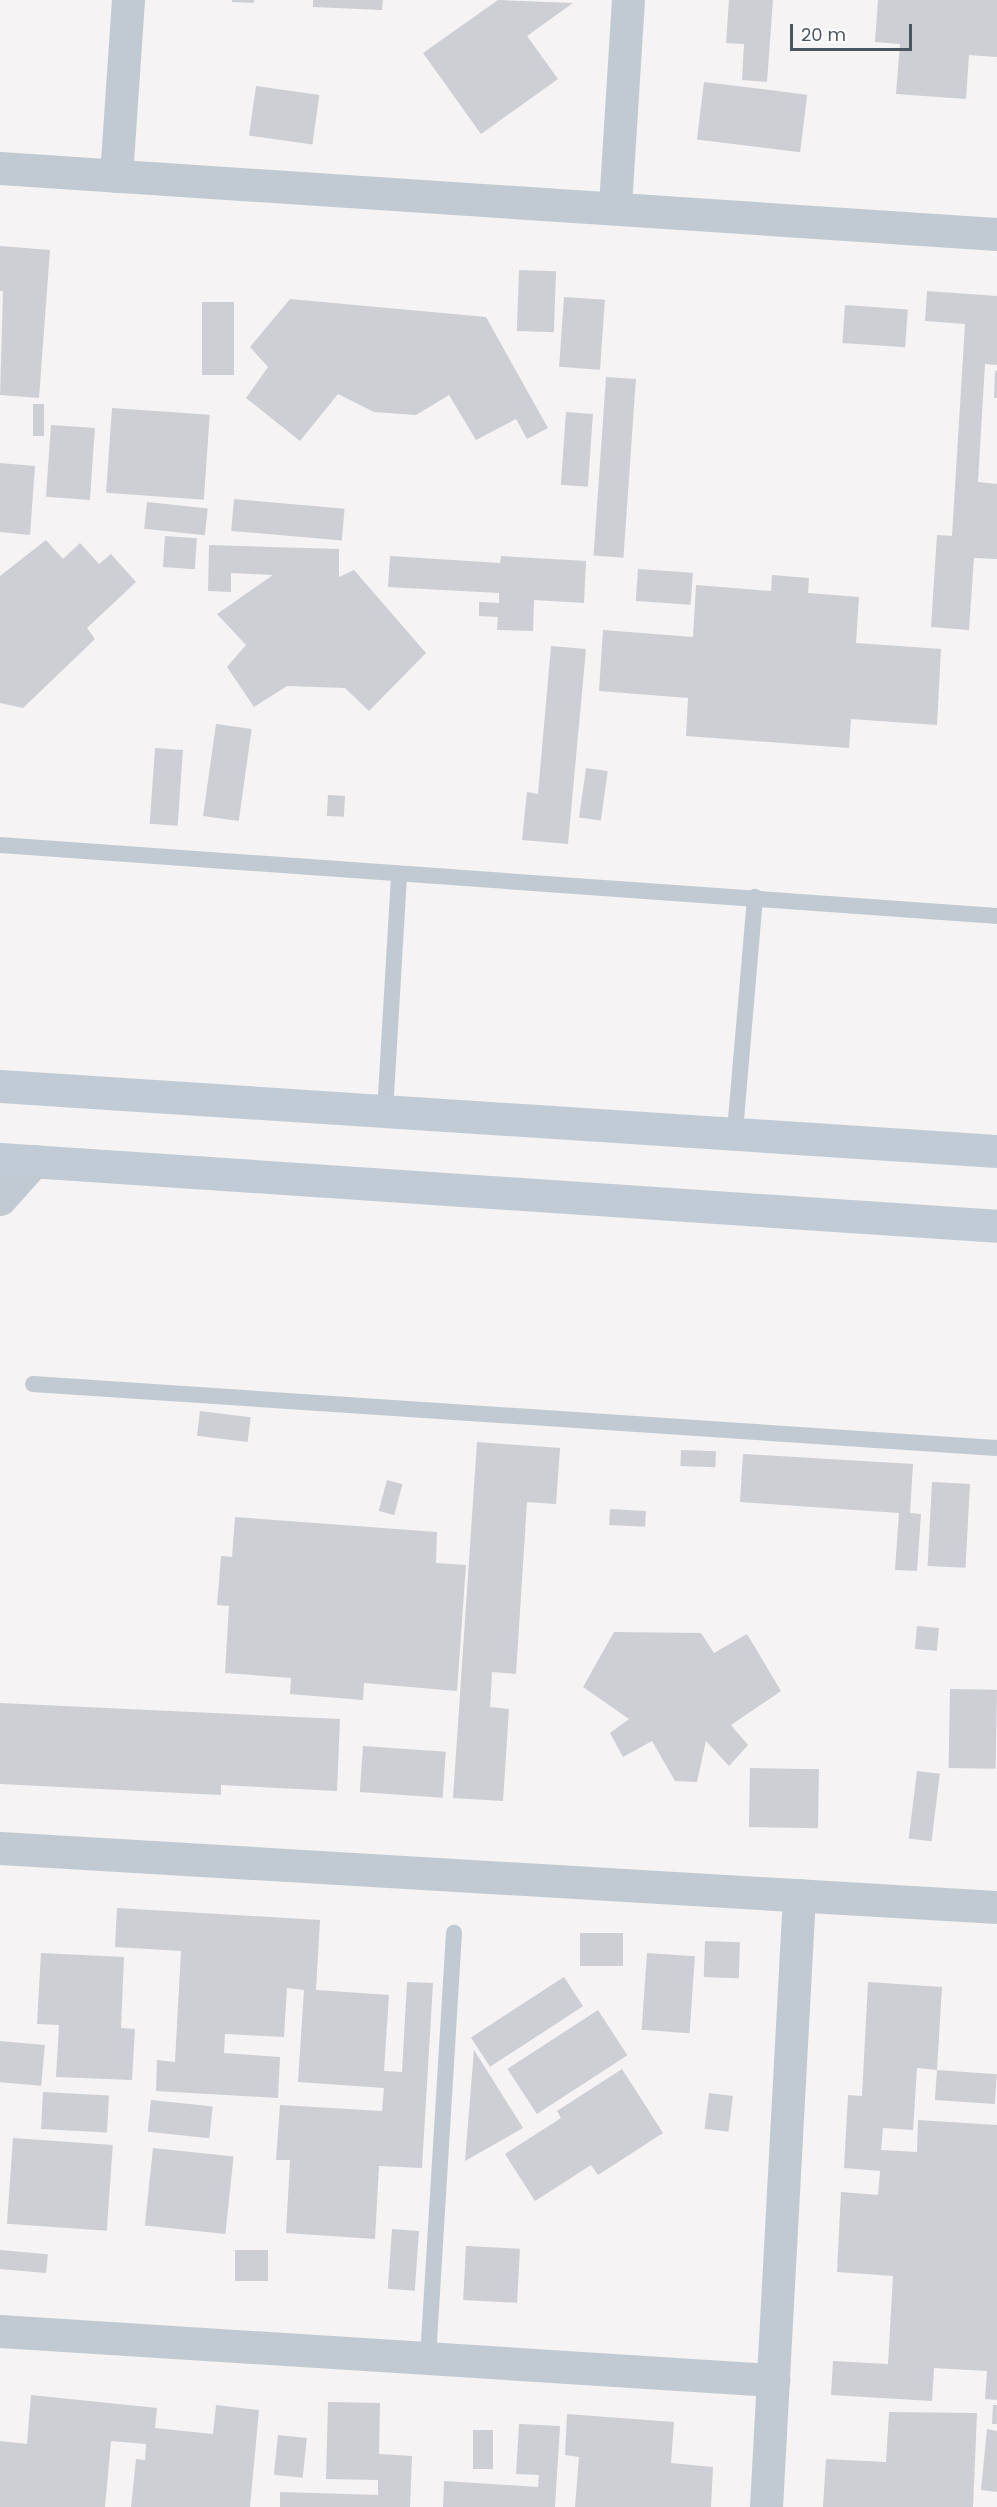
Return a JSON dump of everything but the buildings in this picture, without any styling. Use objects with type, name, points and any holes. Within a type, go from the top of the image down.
[{"type":"main road","points":[[0,1086],[385,1112],[735,1131],[997,1151]]},
{"type":"main road","points":[[0,1159],[997,1226]]},
{"type":"street","points":[[116,176],[128,0]]},
{"type":"street","points":[[615,206],[628,0]]},
{"type":"street","points":[[0,168],[615,206],[997,234]]},
{"type":"street","points":[[0,1199],[34,1161]]},
{"type":"street","points":[[0,1848],[997,1907]]},
{"type":"street","points":[[766,2507],[799,1895]]},
{"type":"street","points":[[0,2331],[772,2380]]},
{"type":"lane","points":[[0,845],[997,916]]},
{"type":"lane","points":[[385,1112],[399,874]]},
{"type":"lane","points":[[735,1131],[755,897]]},
{"type":"lane","points":[[33,1384],[997,1448]]},
{"type":"lane","points":[[428,2358],[454,1933]]}]
